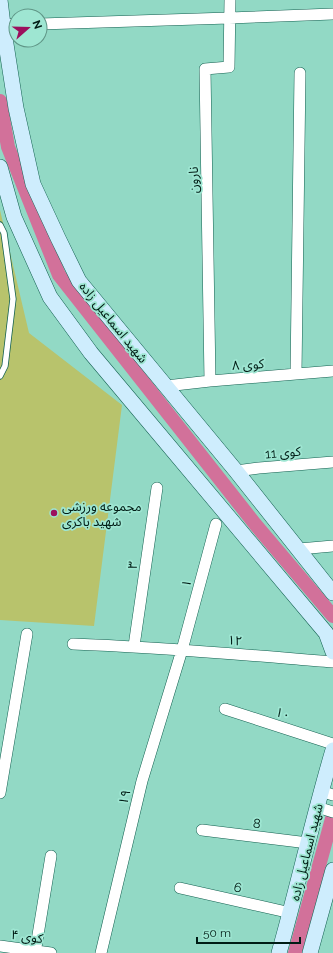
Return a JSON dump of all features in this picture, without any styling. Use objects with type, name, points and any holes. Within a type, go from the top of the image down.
[{"type":"street","name":"شهید اسماعیل زاده","points":[[0,0],[8,21]]},
{"type":"street","name":"نارون","points":[[210,381],[205,69],[229,67],[230,0]]},
{"type":"street","points":[[48,24],[333,14]]},
{"type":"street","name":"شهید اسماعیل زاده","points":[[11,48],[16,108],[33,184],[79,281],[236,471],[333,593]]},
{"type":"street","points":[[296,374],[300,73]]},
{"type":"street","points":[[0,167],[14,217],[50,297],[91,353],[326,633],[333,652]]},
{"type":"street","name":"کوی ۸","points":[[166,386],[333,371]]},
{"type":"street","name":"کوی 11","points":[[236,471],[333,462]]},
{"type":"street","name":"۳","points":[[134,646],[157,488]]},
{"type":"street","name":"۱","points":[[182,650],[216,524]]},
{"type":"street","points":[[298,549],[333,546]]},
{"type":"street","points":[[0,794],[27,634]]},
{"type":"street","name":"۱۲","points":[[73,644],[134,646],[333,662]]},
{"type":"street","name":"۱۹","points":[[100,953],[142,780],[182,650]]},
{"type":"street","name":"۱۰","points":[[225,709],[333,744]]},
{"type":"street","name":"شهید اسماعیل زاده","points":[[279,953],[317,807],[327,793],[333,750]]},
{"type":"street","points":[[317,807],[333,812]]},
{"type":"street","name":"8","points":[[202,830],[308,843]]},
{"type":"street","points":[[36,952],[51,856]]},
{"type":"street","points":[[310,953],[329,904],[333,870]]},
{"type":"street","name":"6","points":[[180,888],[290,913]]},
{"type":"street","name":"کوی ۴","points":[[0,946],[51,953]]},
{"type":"lane","points":[[0,225],[4,233],[13,300],[4,366],[0,376]]},
{"type":"green space","name":"مجموعه ورزشی شهید باکری","points":[[0,210],[29,333],[122,405],[94,626],[0,620]]},
{"type":"waterway","points":[[0,101],[8,147],[59,275],[255,524],[333,616]]},
{"type":"waterway","points":[[295,953],[333,815]]},
{"type":"place","name":"مجموعه ورزشی شهید باکری","points":[[54,513]]}]
